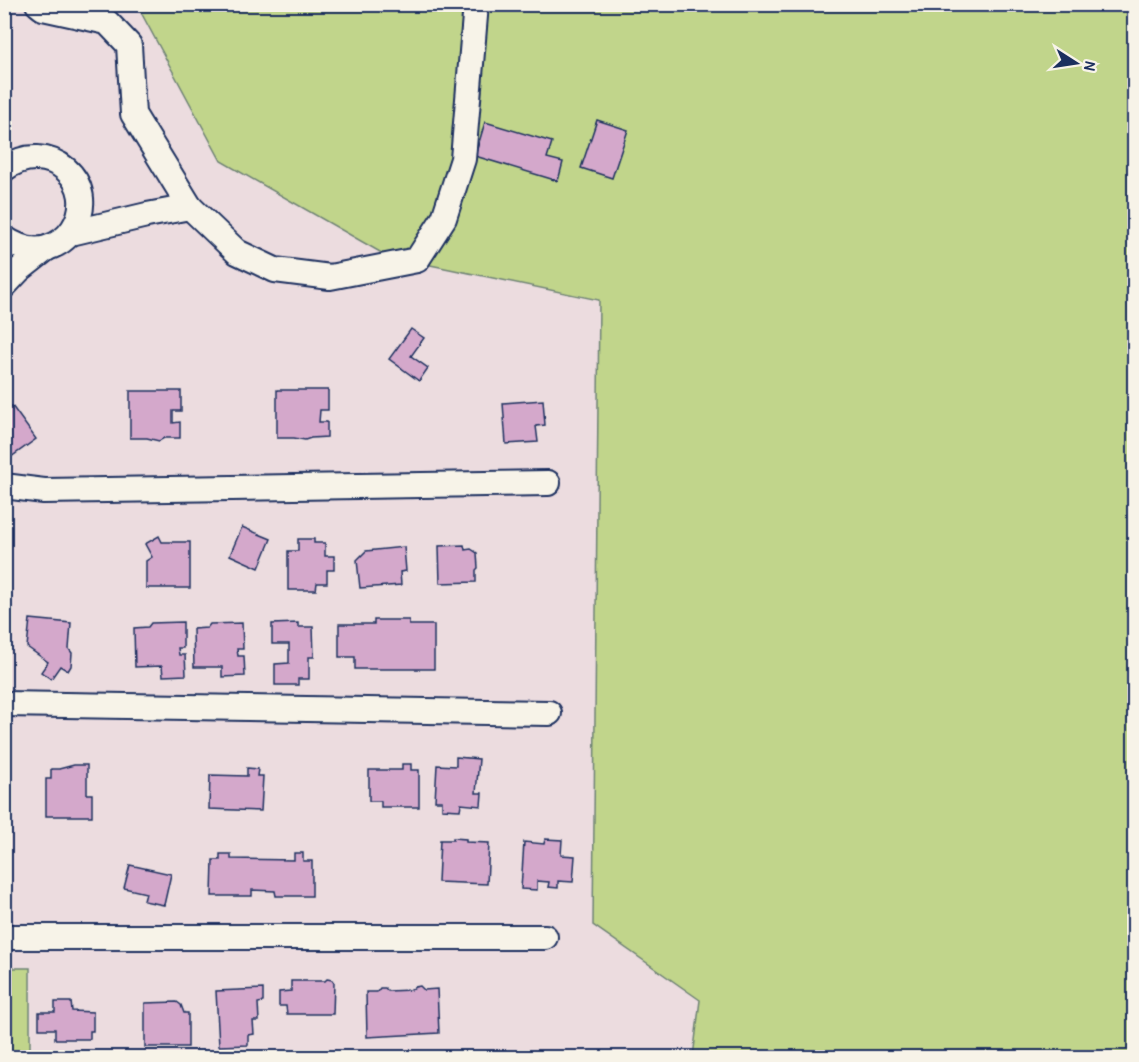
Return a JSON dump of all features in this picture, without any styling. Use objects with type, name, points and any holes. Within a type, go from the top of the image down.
[{"type":"street","points":[[38,4],[43,8],[108,22],[129,45],[133,114],[190,207],[237,252],[275,270],[330,277],[417,260],[444,218],[463,159],[476,4]]},
{"type":"street","points":[[4,169],[16,161],[30,157],[52,160],[64,168],[77,184],[81,198],[78,220],[71,233],[60,242],[47,248],[4,285]]},
{"type":"street","points":[[71,233],[190,207]]},
{"type":"street","points":[[4,238],[27,249],[47,248]]},
{"type":"street","points":[[4,486],[44,491],[548,483]]},
{"type":"street","points":[[4,704],[549,713]]},
{"type":"street","points":[[4,937],[545,937]]},
{"type":"green space","points":[[137,5],[1134,5],[1134,1057],[693,1057],[700,1000],[593,925],[599,300],[387,256],[221,161]]},
{"type":"green space","points":[[5,968],[30,968],[30,1053],[5,1053]]},
{"type":"building","points":[[597,120],[628,130],[612,178],[581,168]]},
{"type":"building","points":[[485,122],[552,142],[547,158],[563,162],[558,181],[475,156]]},
{"type":"building","points":[[411,329],[424,338],[411,356],[428,368],[419,381],[389,359]]},
{"type":"building","points":[[277,390],[328,390],[328,410],[320,410],[319,422],[327,422],[327,437],[305,440],[277,438]]},
{"type":"building","points":[[130,391],[181,391],[181,411],[173,411],[173,423],[180,422],[180,438],[164,438],[159,441],[130,438]]},
{"type":"building","points":[[543,400],[545,425],[536,426],[538,442],[506,444],[503,403]]},
{"type":"building","points":[[12,406],[36,439],[4,462],[4,412]]},
{"type":"building","points":[[242,527],[271,539],[259,568],[230,555]]},
{"type":"building","points":[[159,536],[162,542],[190,542],[190,588],[146,588],[146,561],[152,557],[145,544]]},
{"type":"building","points":[[298,539],[314,539],[314,543],[325,543],[325,556],[334,556],[334,570],[327,570],[327,583],[317,583],[316,590],[288,590],[288,551],[298,551]]},
{"type":"building","points":[[464,545],[465,550],[471,549],[477,553],[476,582],[440,583],[439,546]]},
{"type":"building","points":[[404,547],[406,571],[400,572],[401,585],[360,588],[357,560],[366,551]]},
{"type":"building","points":[[30,619],[71,623],[69,649],[72,653],[71,666],[68,671],[60,666],[51,679],[41,672],[48,662],[27,647]]},
{"type":"building","points":[[374,620],[409,620],[409,625],[434,625],[434,669],[355,669],[355,657],[339,657],[339,624],[374,624]]},
{"type":"building","points":[[183,622],[183,648],[178,648],[179,655],[185,655],[186,675],[163,676],[162,666],[135,667],[134,628],[148,627],[151,623]]},
{"type":"building","points":[[242,623],[243,649],[237,649],[238,656],[244,656],[245,676],[222,677],[222,667],[194,667],[193,629],[207,628],[210,624]]},
{"type":"building","points":[[298,623],[298,627],[313,627],[314,657],[309,657],[309,679],[298,679],[298,685],[275,685],[275,664],[289,663],[289,644],[272,644],[272,624]]},
{"type":"building","points":[[456,757],[479,759],[476,793],[482,793],[481,806],[461,804],[460,810],[442,809],[442,801],[435,801],[437,765],[456,766]]},
{"type":"building","points":[[402,764],[411,764],[411,770],[419,770],[419,807],[381,807],[381,801],[369,801],[369,770],[402,770]]},
{"type":"building","points":[[87,765],[87,794],[92,794],[92,816],[46,816],[46,779],[51,779],[51,769]]},
{"type":"building","points":[[247,768],[258,769],[257,776],[263,776],[261,811],[209,809],[210,775],[247,776]]},
{"type":"building","points":[[453,838],[466,839],[466,842],[489,843],[487,884],[438,882],[440,840],[453,840]]},
{"type":"building","points":[[545,839],[562,840],[561,855],[575,856],[573,882],[558,881],[558,888],[548,887],[549,882],[537,881],[537,890],[521,889],[524,842],[544,844]]},
{"type":"building","points":[[294,853],[303,853],[303,861],[312,861],[312,896],[276,896],[275,891],[252,890],[252,896],[212,896],[213,860],[220,860],[220,854],[231,854],[231,859],[294,860]]},
{"type":"building","points":[[130,865],[171,874],[164,905],[144,901],[146,893],[124,888]]},
{"type":"building","points":[[327,979],[334,983],[333,1014],[287,1014],[286,1006],[279,1006],[279,992],[291,991],[291,981],[325,981]]},
{"type":"building","points":[[420,986],[424,990],[437,989],[439,1033],[367,1037],[366,992],[377,992],[380,988],[388,991],[411,990]]},
{"type":"building","points":[[263,989],[263,1002],[258,1003],[259,1021],[253,1021],[254,1034],[248,1035],[248,1045],[219,1046],[216,991]]},
{"type":"building","points":[[55,1002],[71,1002],[72,1011],[93,1012],[93,1031],[90,1031],[90,1039],[55,1039],[55,1029],[39,1029],[39,1012],[55,1012]]},
{"type":"building","points":[[177,1002],[184,1013],[188,1013],[188,1047],[145,1047],[145,1003]]}]
